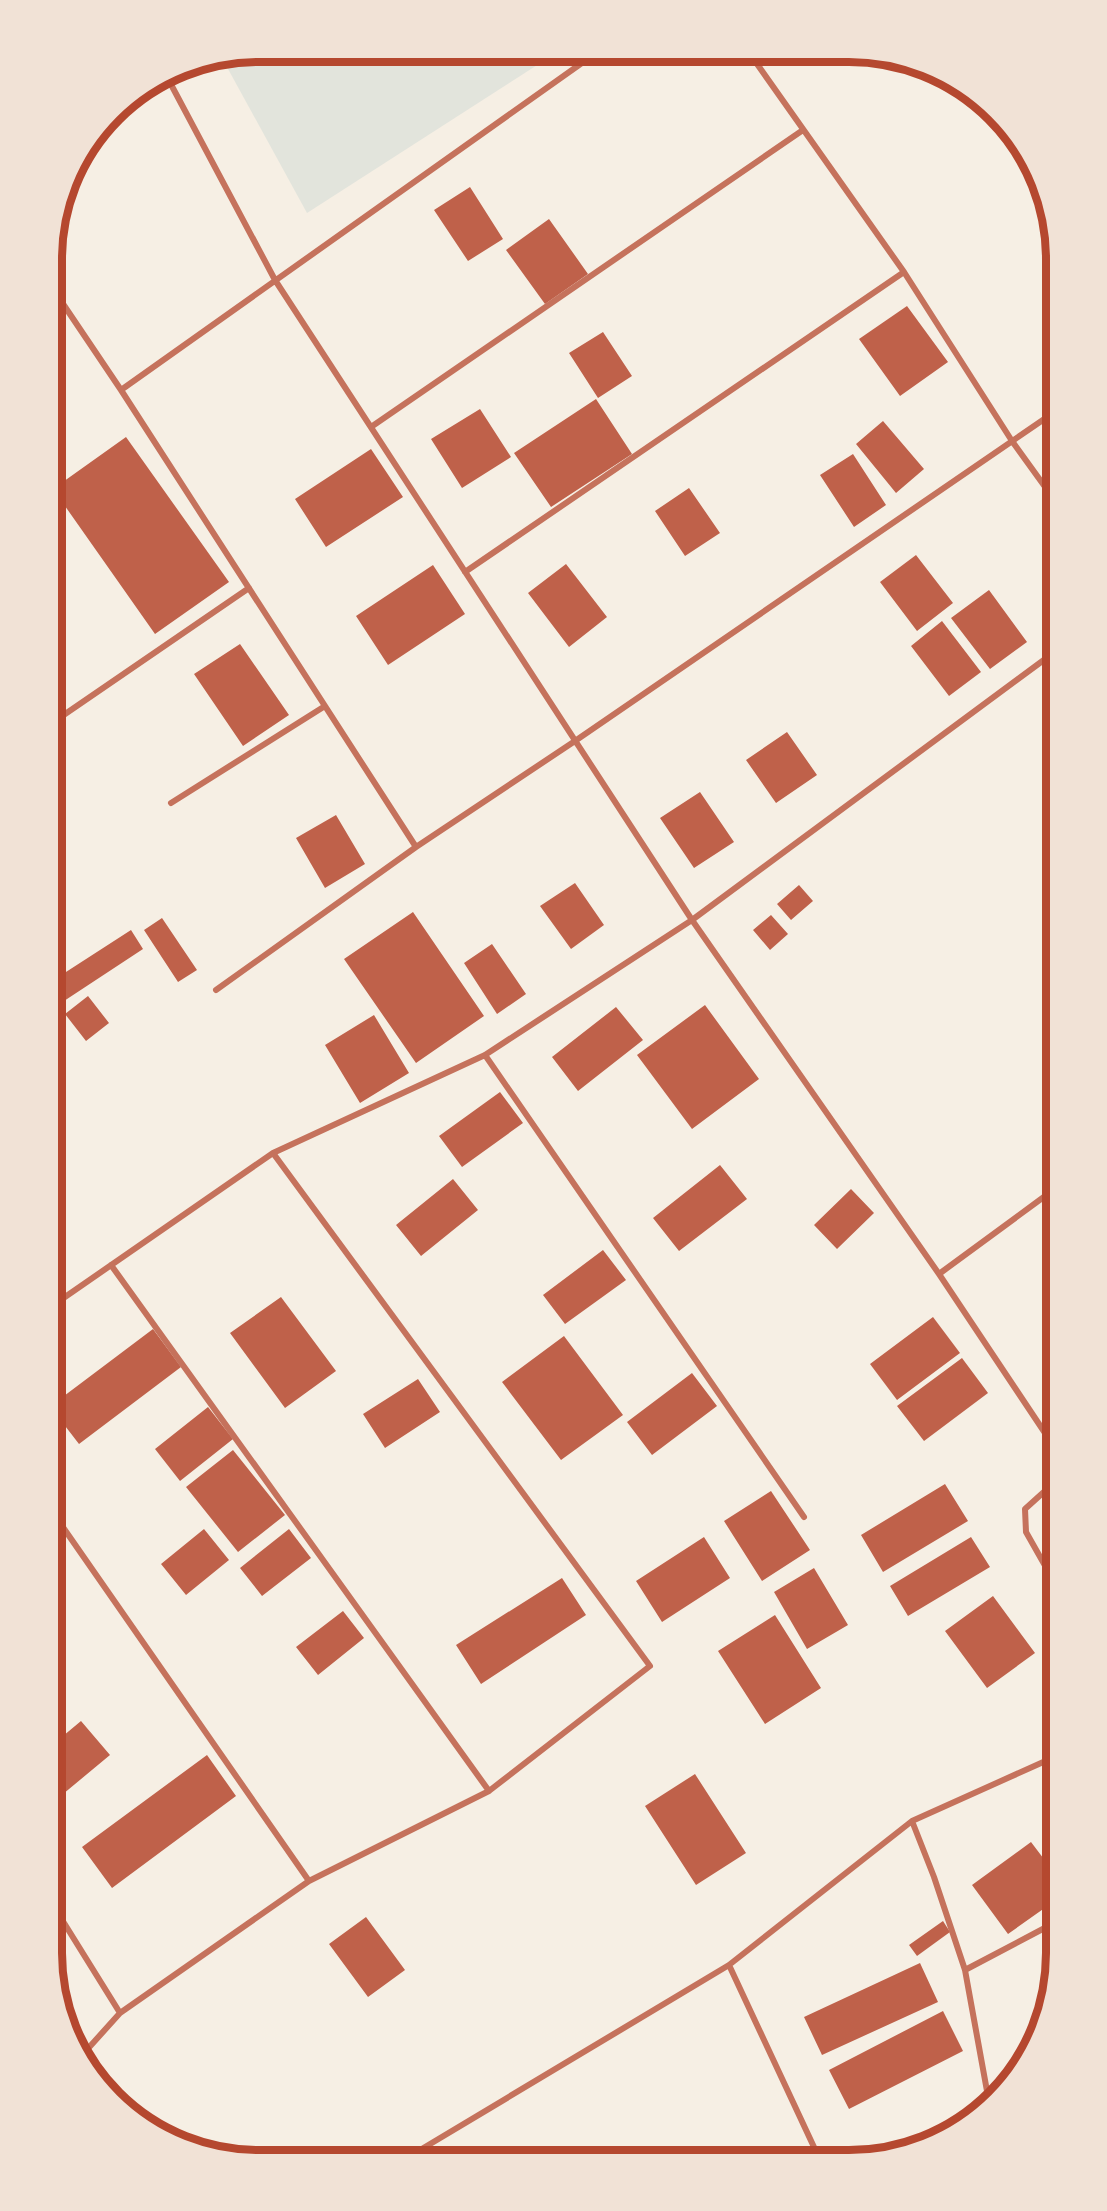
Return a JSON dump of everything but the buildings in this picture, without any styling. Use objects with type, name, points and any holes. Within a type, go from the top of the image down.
[{"type":"street","points":[[121,390],[583,62]]},
{"type":"street","points":[[756,62],[904,272],[1012,441],[1046,488]]},
{"type":"street","points":[[170,83],[275,280],[692,920],[1045,1429]]},
{"type":"street","points":[[371,427],[803,130]]},
{"type":"street","points":[[465,572],[904,272]]},
{"type":"street","points":[[62,302],[416,847]]},
{"type":"street","points":[[216,990],[416,847],[576,741],[1046,418]]},
{"type":"street","points":[[62,716],[249,588]]},
{"type":"street","points":[[62,1299],[273,1153],[485,1055],[692,920],[1046,659]]},
{"type":"street","points":[[171,803],[325,706]]},
{"type":"street","points":[[485,1055],[804,1517]]},
{"type":"street","points":[[87,2049],[120,2013],[309,1881],[489,1791],[650,1666],[273,1153]]},
{"type":"street","points":[[939,1274],[1045,1196]]},
{"type":"street","points":[[111,1265],[489,1791]]},
{"type":"street","points":[[1045,1489],[1025,1509],[1026,1532],[1045,1566]]},
{"type":"street","points":[[62,1526],[309,1881]]},
{"type":"street","points":[[420,2150],[729,1965],[912,1821],[1045,1761]]},
{"type":"street","points":[[912,1821],[934,1877],[965,1970],[987,2093]]},
{"type":"street","points":[[62,1920],[120,2013]]},
{"type":"street","points":[[965,1970],[1045,1928]]},
{"type":"street","points":[[729,1965],[815,2150]]},
{"type":"shaded area","points":[[258,62],[542,62],[307,213],[226,64]]}]
